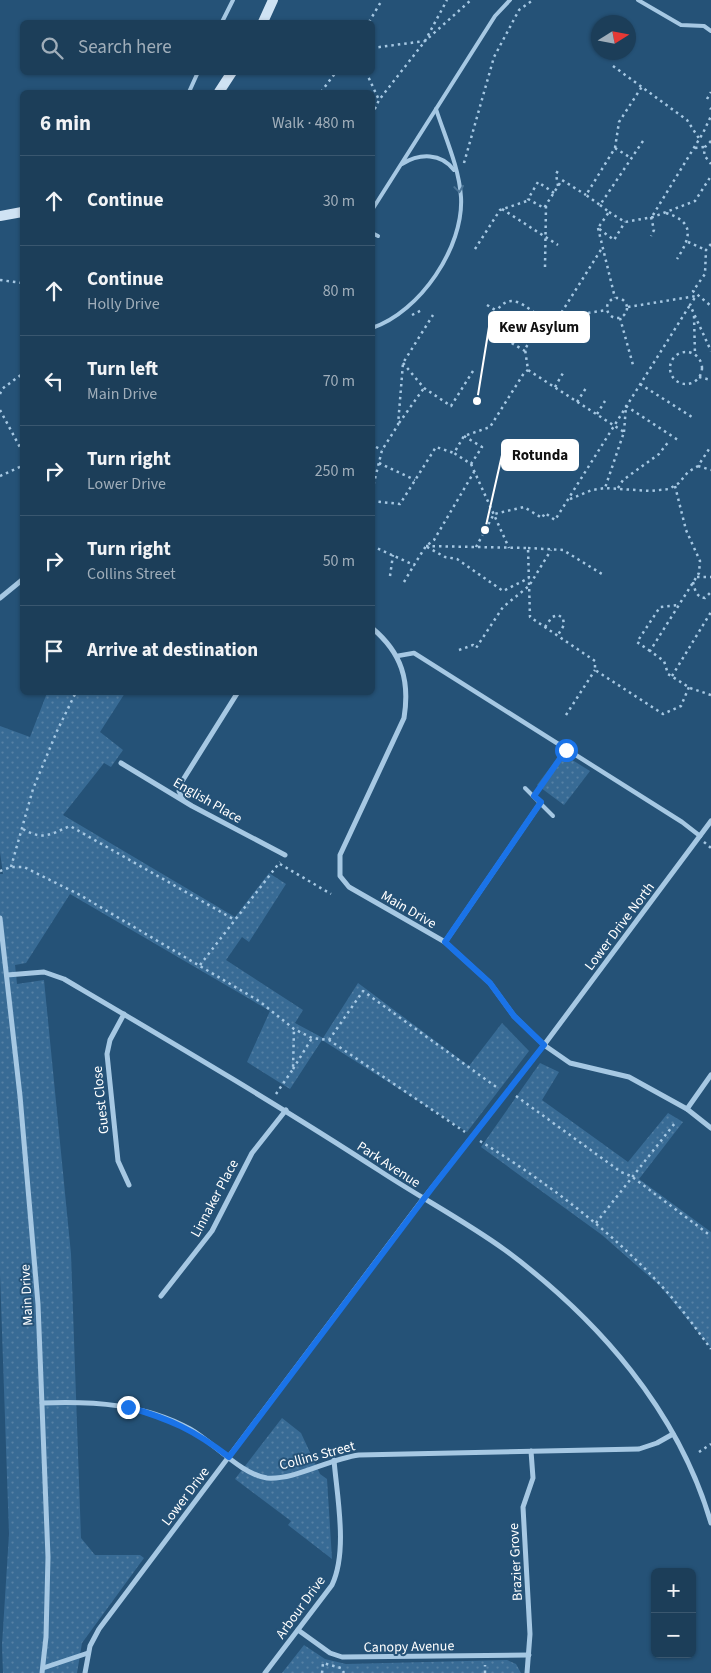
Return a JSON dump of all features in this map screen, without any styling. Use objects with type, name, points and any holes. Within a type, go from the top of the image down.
[{"type":"main road","points":[[263,20],[273,0]]},
{"type":"main road","points":[[220,90],[230,75]]},
{"type":"main road","points":[[0,216],[20,212]]},
{"type":"street","points":[[0,598],[20,582]]},
{"type":"street","name":"Main Drive","points":[[375,631],[387,641],[397,656],[406,687],[404,718],[340,855],[340,876],[348,886],[445,942],[490,983],[514,1016],[544,1045],[570,1063],[628,1077],[686,1109],[711,1128]]},
{"type":"street","points":[[397,656],[414,654],[682,822],[700,836]]},
{"type":"street","points":[[183,800],[179,791],[181,783],[236,695]]},
{"type":"street","name":"English Place","points":[[121,762],[192,806],[285,855]]},
{"type":"street","points":[[445,942],[541,802]]},
{"type":"street","name":"Lower Drive North","points":[[544,1045],[711,820]]},
{"type":"street","name":"Main Drive","points":[[0,918],[33,1231],[48,1574],[42,1671]]},
{"type":"street","name":"Park Avenue","points":[[7,975],[50,973],[124,1014],[286,1110],[505,1250],[583,1317],[628,1365],[648,1392],[673,1434],[690,1468],[711,1523]]},
{"type":"street","name":"Guest Close","points":[[124,1014],[110,1040],[106,1054],[118,1161],[129,1185]]},
{"type":"street","name":"Lower Drive","points":[[85,1673],[93,1638],[99,1629],[507,1090],[544,1045]]},
{"type":"street","points":[[686,1109],[711,1076]]},
{"type":"street","name":"Linnaker Place","points":[[161,1296],[212,1231],[247,1161],[286,1110]]},
{"type":"street","name":"Collins Street","points":[[42,1403],[108,1404],[146,1412],[190,1429],[255,1474],[268,1478],[289,1477],[334,1460],[369,1454],[639,1449],[658,1443],[673,1434]]},
{"type":"street","name":"Brazier Grove","points":[[527,1673],[530,1634],[523,1507],[533,1478],[532,1451]]},
{"type":"street","name":"Arbour Drive","points":[[265,1673],[332,1585],[340,1562],[334,1460]]},
{"type":"street","name":"Canopy Avenue","points":[[298,1630],[330,1654],[342,1657],[529,1655]]},
{"type":"street","points":[[42,1671],[88,1654]]},
{"type":"lane","points":[[223,20],[233,0]]},
{"type":"lane","points":[[375,205],[495,16],[510,0]]},
{"type":"lane","points":[[638,0],[681,24],[704,26],[711,31]]},
{"type":"lane","points":[[190,90],[197,75]]},
{"type":"lane","points":[[375,326],[410,308],[432,280],[450,247],[456,230],[461,212],[459,184],[436,109]]},
{"type":"lane","points":[[401,166],[420,156],[435,157],[449,164],[457,175]]},
{"type":"lane","points":[[525,788],[553,816]]},
{"type":"path","points":[[370,20],[382,0]]},
{"type":"path","points":[[375,108],[379,100],[425,41],[447,0]]},
{"type":"path","points":[[375,48],[425,41],[472,0]]},
{"type":"path","points":[[459,184],[494,58],[519,10],[533,0]]},
{"type":"path","points":[[613,66],[643,85],[687,120],[700,140]]},
{"type":"path","points":[[322,90],[334,75]]},
{"type":"path","points":[[367,75],[374,90]]},
{"type":"path","points":[[586,194],[615,148],[619,122],[643,85]]},
{"type":"path","points":[[375,91],[379,100]]},
{"type":"path","points":[[707,99],[711,92]]},
{"type":"path","points":[[651,236],[654,230],[652,217],[700,140],[711,116]]},
{"type":"path","points":[[600,205],[642,141]]},
{"type":"path","points":[[695,148],[705,147],[711,142]]},
{"type":"path","points":[[705,147],[705,159],[711,164]]},
{"type":"path","points":[[615,148],[631,158]]},
{"type":"path","points":[[558,186],[556,174],[559,169]]},
{"type":"path","points":[[544,267],[546,206],[562,180],[586,194],[608,212],[625,222],[652,217],[695,201],[711,176]]},
{"type":"path","points":[[530,200],[528,199],[538,182],[554,193]]},
{"type":"path","points":[[475,249],[502,209],[530,200],[544,208],[546,206]]},
{"type":"path","points":[[502,209],[558,245]]},
{"type":"path","points":[[608,212],[598,228],[615,298]]},
{"type":"path","points":[[665,212],[682,220],[686,226],[688,242],[678,259]]},
{"type":"path","points":[[598,228],[614,240],[625,222]]},
{"type":"path","points":[[688,242],[706,250]]},
{"type":"path","points":[[711,244],[706,250],[705,274],[693,291],[696,296],[711,306]]},
{"type":"path","points":[[558,318],[602,248]]},
{"type":"path","points":[[0,280],[20,283]]},
{"type":"path","points":[[476,547],[494,514],[524,507],[542,518],[545,513],[556,520],[696,296]]},
{"type":"path","points":[[628,307],[696,296]]},
{"type":"path","points":[[615,298],[625,301],[628,307],[626,314],[620,318],[611,316],[607,310],[608,304],[615,298]]},
{"type":"path","points":[[525,351],[497,330],[494,320],[497,310],[507,302],[515,301],[543,320],[607,310]]},
{"type":"path","points":[[487,304],[497,310]]},
{"type":"path","points":[[690,305],[711,352]]},
{"type":"path","points":[[548,312],[525,351],[528,370],[624,432]]},
{"type":"path","points":[[398,425],[403,363],[432,315]]},
{"type":"path","points":[[694,315],[695,355]]},
{"type":"path","points":[[620,318],[633,365]]},
{"type":"path","points":[[687,352],[695,355],[700,361],[702,369],[699,377],[693,382],[685,384],[677,381],[672,375],[670,367],[673,359],[679,354],[687,352]]},
{"type":"path","points":[[403,363],[424,388],[451,406],[473,371]]},
{"type":"path","points":[[454,453],[464,436],[490,427],[524,373],[528,370]]},
{"type":"path","points":[[555,387],[563,373]]},
{"type":"path","points":[[0,394],[2,389],[20,376]]},
{"type":"path","points":[[699,377],[711,380]]},
{"type":"path","points":[[640,384],[692,417]]},
{"type":"path","points":[[375,480],[382,450],[424,388]]},
{"type":"path","points":[[577,402],[586,388]]},
{"type":"path","points":[[597,414],[606,400]]},
{"type":"path","points":[[606,488],[624,432],[626,406]]},
{"type":"path","points":[[626,406],[678,440]]},
{"type":"path","points":[[0,410],[20,447]]},
{"type":"path","points":[[464,436],[482,447],[471,464]]},
{"type":"path","points":[[618,488],[623,480],[659,454],[669,441]]},
{"type":"path","points":[[568,500],[592,490],[606,488],[651,491],[675,486],[688,472],[698,466],[711,446]]},
{"type":"path","points":[[376,447],[382,450]]},
{"type":"path","points":[[375,501],[400,504],[436,447],[454,453],[471,464],[509,548]]},
{"type":"path","points":[[379,463],[415,480]]},
{"type":"path","points":[[698,466],[711,470]]},
{"type":"path","points":[[0,476],[20,467]]},
{"type":"path","points":[[404,582],[426,546],[434,540],[474,472]]},
{"type":"path","points":[[650,651],[696,577],[700,561],[686,530],[675,486]]},
{"type":"path","points":[[426,546],[563,550],[602,574]]},
{"type":"path","points":[[426,546],[445,557],[457,560],[503,591],[529,578]]},
{"type":"path","points":[[375,547],[414,565]]},
{"type":"path","points":[[528,548],[530,617],[595,661],[594,670],[566,715]]},
{"type":"path","points":[[459,650],[473,645],[476,648],[503,607],[529,586],[551,550]]},
{"type":"path","points":[[390,576],[393,555]]},
{"type":"path","points":[[696,577],[711,577]]},
{"type":"path","points":[[693,582],[696,594],[700,597],[705,598],[711,592]]},
{"type":"path","points":[[679,605],[660,607],[637,642],[664,661],[668,674],[689,687],[711,696]]},
{"type":"path","points":[[672,676],[711,612]]},
{"type":"path","points":[[545,627],[552,617],[558,615],[563,618],[564,625],[557,635]]},
{"type":"path","points":[[594,670],[663,714],[681,706],[689,687]]},
{"type":"path","points":[[11,867],[33,789],[57,730],[74,695]]},
{"type":"path","points":[[534,796],[566,750]]},
{"type":"path","points":[[23,828],[34,835],[44,836],[70,826],[234,920]]},
{"type":"path","points":[[200,965],[285,855]]},
{"type":"path","points":[[279,864],[331,894]]},
{"type":"path","points":[[0,871],[11,867],[24,867],[80,895],[200,965],[259,1002],[294,1029],[312,1038],[330,1040],[541,1181],[596,1223],[667,1292],[711,1349]]},
{"type":"path","points":[[330,1040],[363,992],[496,1088],[507,1090],[621,1172],[631,1176],[711,1236]]},
{"type":"path","points":[[293,1070],[294,1029]]},
{"type":"path","points":[[276,1094],[312,1038]]},
{"type":"path","points":[[596,1223],[631,1176],[675,1123]]},
{"type":"path","points":[[698,1452],[711,1444]]},
{"type":"path","points":[[322,1673],[323,1663],[341,1668],[344,1673]]},
{"type":"shaded area","points":[[46,695],[124,695],[100,732],[123,750],[111,767],[104,763],[63,815],[235,917],[269,873],[286,884],[249,942],[242,937],[226,960],[303,1010],[295,1023],[323,1038],[358,983],[469,1066],[502,1023],[529,1051],[467,1132],[322,1040],[290,1089],[247,1062],[270,1011],[70,894],[26,963],[15,965],[17,984],[44,980],[71,1254],[81,1538],[95,1555],[140,1555],[144,1558],[82,1643],[77,1673],[3,1673],[2,1645],[9,1534],[0,1274],[0,874],[3,874],[0,852],[0,726],[30,737]]},
{"type":"shaded area","points":[[561,753],[590,771],[564,805],[537,785]]},
{"type":"shaded area","points":[[540,1063],[559,1072],[542,1100],[628,1162],[668,1113],[683,1122],[639,1179],[711,1232],[711,1348],[660,1286],[602,1235],[481,1147]]},
{"type":"shaded area","points":[[282,1418],[301,1433],[320,1474],[327,1479],[332,1559],[288,1525],[291,1521],[235,1479]]},
{"type":"shaded area","points":[[304,1645],[325,1659],[346,1664],[507,1660],[516,1664],[521,1673],[282,1673]]},
{"type":"place","name":"Kew Asylum","points":[[477,401]]},
{"type":"place","name":"Rotunda","points":[[485,530]]},
{"type":"route","points":[[128,1407],[171,1420],[190,1429],[229,1457],[415,1210],[544,1045],[514,1016],[490,983],[445,942],[541,802],[534,796],[566,750]]}]
